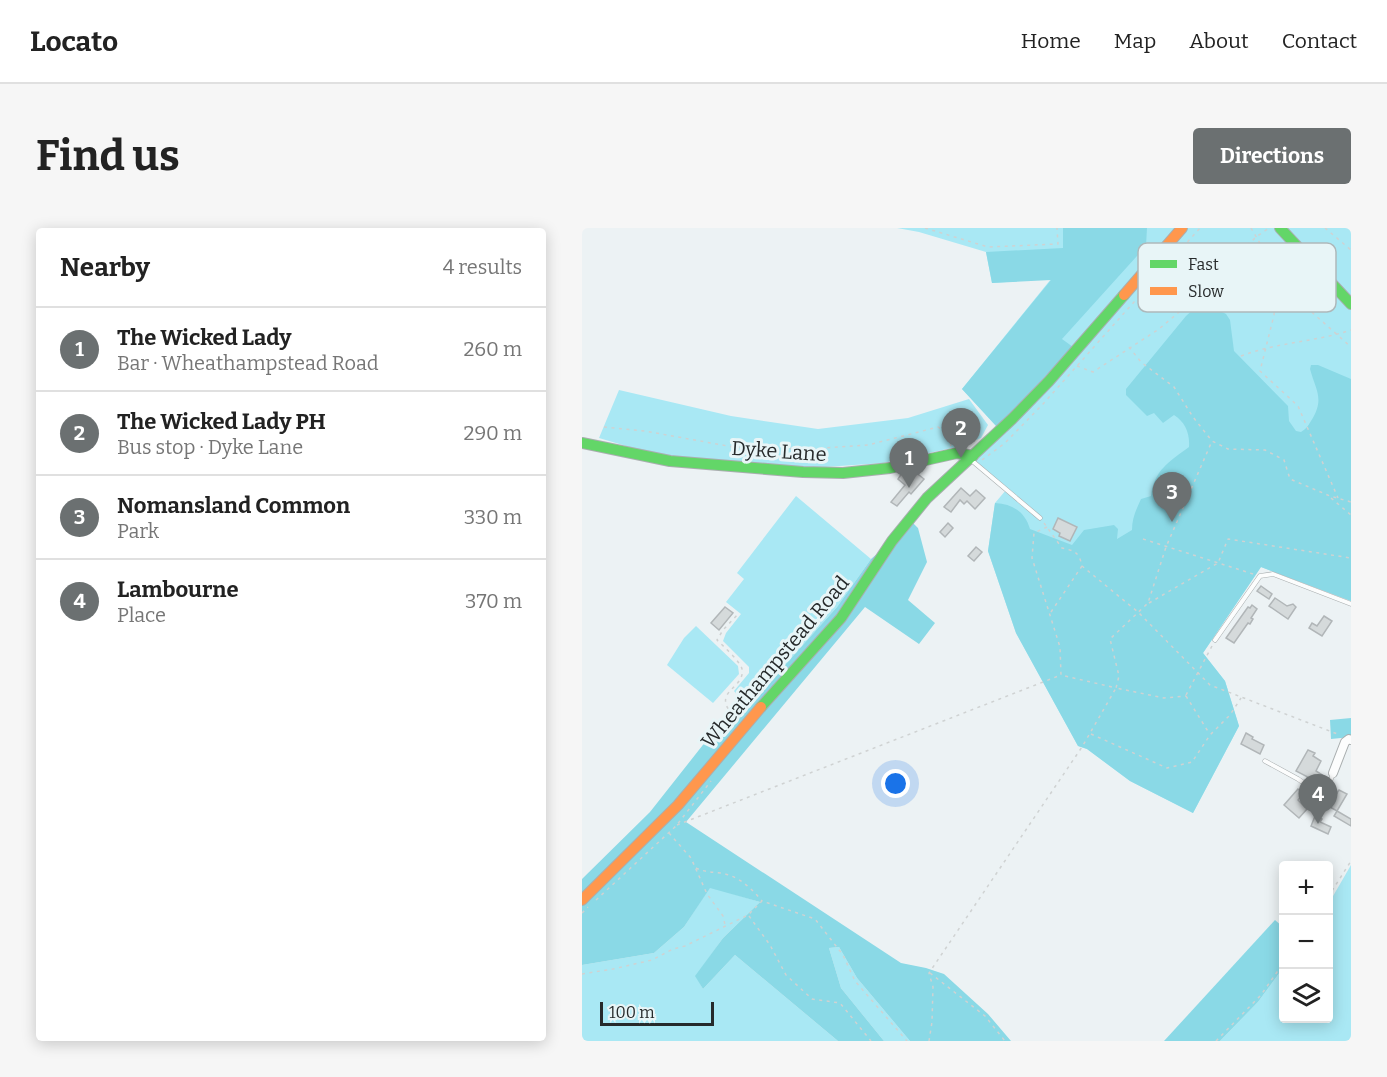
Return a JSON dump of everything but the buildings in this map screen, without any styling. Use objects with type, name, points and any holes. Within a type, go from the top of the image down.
[{"type":"main road","name":"Wheathampstead Road","points":[[1169,243],[1182,228]]},
{"type":"main road","points":[[1280,228],[1294,243]]},
{"type":"main road","name":"Wheathampstead Road","points":[[582,900],[678,805],[744,726],[841,618],[892,541],[911,517],[945,480],[972,460],[1049,381],[1138,279]]},
{"type":"main road","points":[[1336,288],[1351,304]]},
{"type":"main road","name":"Dyke Lane","points":[[582,443],[670,462],[803,472],[843,473],[890,468],[954,453],[972,460]]},
{"type":"street","points":[[1333,773],[1345,742],[1350,739]]},
{"type":"lane","points":[[972,460],[1040,518]]},
{"type":"lane","points":[[1215,640],[1260,576],[1273,574],[1351,604]]},
{"type":"lane","points":[[1265,761],[1320,794],[1325,793],[1333,773]]},
{"type":"path","points":[[925,228],[988,247],[1058,244],[1057,228]]},
{"type":"path","points":[[1187,243],[1200,228]]},
{"type":"path","points":[[1251,228],[1260,243]]},
{"type":"path","points":[[1251,243],[1269,228]]},
{"type":"path","points":[[1325,228],[1351,250]]},
{"type":"path","points":[[972,460],[989,456],[1005,443],[1138,298]]},
{"type":"path","points":[[1077,366],[1093,372],[1158,329],[1179,312]]},
{"type":"path","points":[[1274,312],[1260,371],[1298,406],[1339,499]]},
{"type":"path","points":[[1312,312],[1351,347]]},
{"type":"path","points":[[1241,356],[1266,347],[1351,330]]},
{"type":"path","points":[[1129,347],[1141,362],[1174,387],[1212,441],[1228,449],[1265,450],[1284,459],[1290,479],[1351,502]]},
{"type":"path","points":[[604,427],[645,431],[733,447],[807,449],[868,445],[938,427],[944,431],[954,453]]},
{"type":"path","points":[[1148,603],[1167,548],[1212,441]]},
{"type":"path","points":[[1330,496],[1351,515]]},
{"type":"path","points":[[1040,518],[1062,548],[1076,551],[1080,556],[1082,566],[1138,612],[1210,686],[1350,739]]},
{"type":"path","points":[[1047,527],[1034,533],[1032,558],[1051,612],[1060,647],[1061,675]]},
{"type":"path","points":[[929,1041],[933,987],[929,973],[1090,733],[1116,688],[1119,676],[1110,639],[1148,603],[1218,563],[1228,538],[1351,558]]},
{"type":"path","points":[[1143,539],[1260,576]]},
{"type":"path","points":[[1051,612],[1082,566]]},
{"type":"path","points":[[739,614],[723,630],[717,640],[742,669],[741,676],[726,697],[726,705],[730,713],[744,726]]},
{"type":"path","points":[[1186,696],[1215,640]]},
{"type":"path","points":[[676,826],[1061,675],[1164,698],[1186,696]]},
{"type":"path","points":[[1186,696],[1210,735]]},
{"type":"path","points":[[1090,733],[1167,768],[1192,762],[1210,735],[1230,715],[1241,697]]},
{"type":"path","points":[[669,833],[691,858],[707,894],[723,916],[725,926]]},
{"type":"path","points":[[1333,890],[1351,861]]},
{"type":"path","points":[[696,868],[703,872],[724,873],[750,887],[762,901],[815,919],[843,955],[855,981],[907,1041]]},
{"type":"path","points":[[582,974],[652,960],[748,915],[762,901]]},
{"type":"path","points":[[748,915],[770,945],[786,975],[812,999],[840,1003],[871,1041]]},
{"type":"path","points":[[1216,1041],[1261,995],[1279,969]]},
{"type":"path","points":[[929,973],[985,1016],[1005,1041]]},
{"type":"shaded area","points":[[897,228],[1351,228],[1351,601],[1261,567],[1203,653],[1225,681],[1239,726],[1193,813],[1130,781],[1087,749],[1078,746],[1016,633],[988,551],[995,503],[1006,490],[965,458],[997,427],[962,389],[1051,279],[992,283],[986,252],[919,232]]},
{"type":"shaded area","points":[[1063,228],[1147,228],[1146,243],[1138,243],[1138,255],[1062,339],[1073,347],[997,427],[962,389],[1051,280],[992,283],[986,252],[1063,248]]},
{"type":"shaded area","points":[[1190,312],[1226,314],[1230,320],[1234,351],[1288,406],[1289,421],[1296,431],[1301,432],[1307,427],[1318,407],[1318,395],[1310,369],[1311,365],[1318,365],[1351,379],[1351,601],[1261,567],[1203,653],[1225,681],[1239,726],[1193,813],[1130,781],[1087,749],[1078,746],[1016,633],[988,551],[995,503],[1013,507],[1025,518],[1030,529],[1072,545],[1084,530],[1114,525],[1118,529],[1117,539],[1132,530],[1141,499],[1151,496],[1155,479],[1159,473],[1189,447],[1189,442],[1186,428],[1178,418],[1174,415],[1163,423],[1154,413],[1147,416],[1126,395],[1126,389]]},
{"type":"shaded area","points":[[619,390],[731,416],[818,429],[908,418],[969,399],[988,425],[981,438],[961,446],[883,463],[811,468],[660,456],[599,438]]},
{"type":"shaded area","points":[[796,496],[871,559],[837,607],[775,676],[742,701],[734,691],[749,673],[749,667],[723,641],[726,633],[741,614],[726,602],[744,579],[737,573]]},
{"type":"shaded area","points":[[913,523],[918,528],[927,562],[908,600],[935,623],[919,644],[865,607],[686,822],[901,963],[944,974],[988,1014],[1011,1041],[910,1041],[857,978],[839,947],[829,948],[841,988],[884,1041],[838,1041],[735,955],[703,989],[695,976],[723,938],[760,902],[710,888],[684,927],[654,953],[582,965],[582,879],[650,812],[721,722],[742,701],[775,676],[837,607],[871,559]]},
{"type":"shaded area","points":[[696,626],[738,666],[739,674],[713,703],[667,665],[684,638]]},
{"type":"shaded area","points":[[1351,718],[1351,737],[1331,739],[1330,720]]},
{"type":"shaded area","points":[[1351,865],[1351,1041],[1220,1041],[1258,1002],[1279,973],[1279,1023],[1333,1023],[1333,896]]},
{"type":"shaded area","points":[[710,887],[760,902],[723,938],[696,976],[703,989],[735,955],[838,1041],[582,1041],[582,965],[654,953],[684,927]]},
{"type":"shaded area","points":[[1275,920],[1279,924],[1279,973],[1258,1002],[1220,1041],[1164,1041]]},
{"type":"shaded area","points":[[839,947],[857,978],[910,1041],[884,1041],[841,988],[829,948]]},
{"type":"traffic: fast","points":[[1280,228],[1294,243]]},
{"type":"traffic: fast","points":[[1336,288],[1351,304]]},
{"type":"traffic: fast","points":[[761,707],[841,618],[892,541],[927,498],[1012,419],[1049,381],[1124,295]]},
{"type":"traffic: fast","points":[[582,443],[670,461],[803,472],[843,473],[890,468],[957,453],[973,456]]},
{"type":"traffic: slow","points":[[1169,243],[1182,228]]},
{"type":"traffic: slow","points":[[1124,295],[1138,279]]},
{"type":"traffic: slow","points":[[582,900],[678,805],[761,707]]},
{"type":"place","name":"The Wicked Lady PH","points":[[961,458]]},
{"type":"place","name":"The Wicked Lady","points":[[909,488]]},
{"type":"place","name":"Nomansland Common","points":[[1172,522]]},
{"type":"place","name":"Lambourne","points":[[1318,824]]}]
